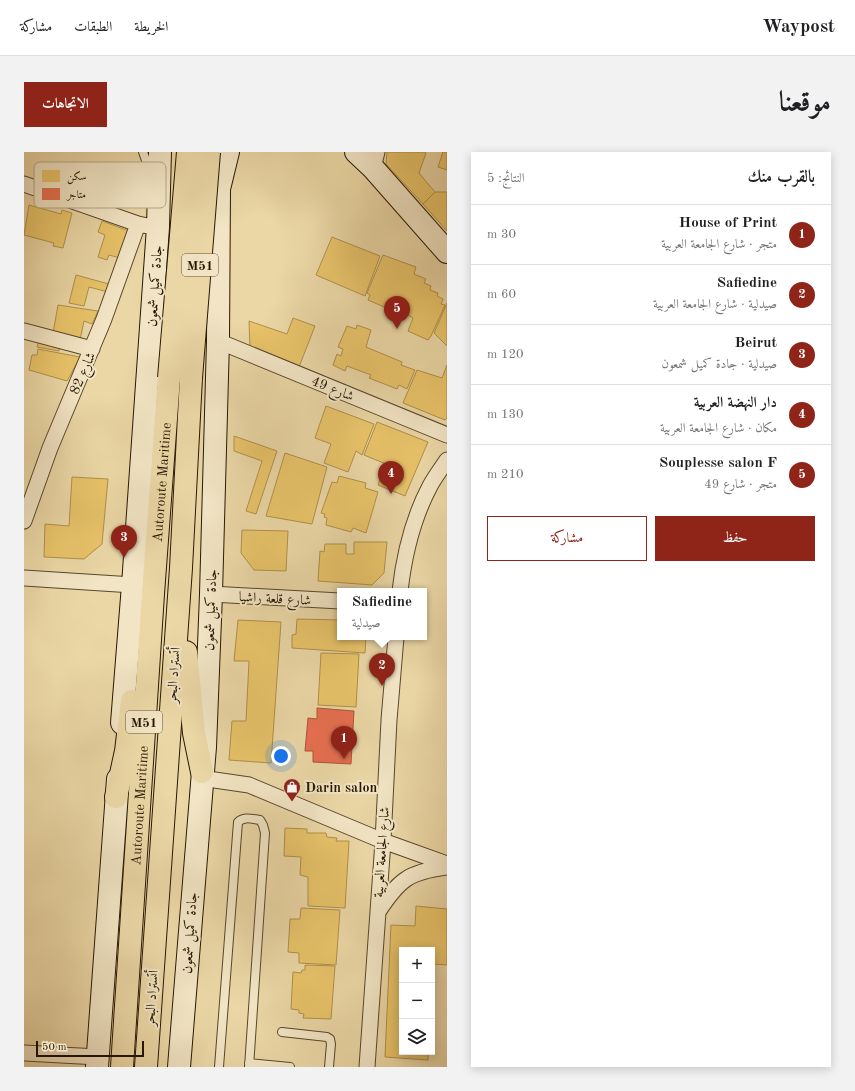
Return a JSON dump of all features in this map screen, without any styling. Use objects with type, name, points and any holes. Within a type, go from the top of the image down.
[{"type":"highway","name":"Autoroute Maritime","points":[[122,1067],[153,594],[188,152]]},
{"type":"highway","name":"أتستراد البحر","points":[[146,1067],[181,568],[191,378],[210,152]]},
{"type":"highway","points":[[181,568],[187,672],[194,733],[202,775]]},
{"type":"highway","points":[[116,797],[126,752],[137,657],[153,594]]},
{"type":"main road","name":"جادة كميل شمعون","points":[[179,1067],[205,747],[218,341],[219,189],[228,152]]},
{"type":"main road","points":[[356,152],[375,160],[447,252]]},
{"type":"main road","points":[[166,177],[219,189]]},
{"type":"main road","name":"جادة كميل شمعون","points":[[98,1062],[116,797],[133,585],[148,226],[152,208]]},
{"type":"street","points":[[24,184],[34,187]]},
{"type":"street","points":[[95,208],[148,226]]},
{"type":"street","name":"شارع 82","points":[[24,522],[50,448],[92,349],[148,226]]},
{"type":"street","points":[[24,331],[92,349]]},
{"type":"street","name":"شارع 49","points":[[218,341],[447,435]]},
{"type":"street","points":[[401,588],[410,539],[420,508],[430,486],[447,460]]},
{"type":"street","points":[[24,578],[133,585]]},
{"type":"street","name":"شارع قلعة راشيا","points":[[211,594],[337,601]]},
{"type":"street","name":"شارع الجامعة العربية","points":[[367,1067],[383,841],[389,720],[396,640]]},
{"type":"street","points":[[202,775],[249,785],[383,841],[447,865]]},
{"type":"street","points":[[377,913],[388,896],[404,879],[426,870],[447,865]]},
{"type":"street","points":[[24,1053],[65,1054],[98,1062]]},
{"type":"lane","points":[[143,152],[147,162]]},
{"type":"lane","points":[[219,1067],[238,822],[241,819],[247,818],[260,820],[265,833],[249,1065],[290,1067]]},
{"type":"lane","points":[[282,1032],[327,1037],[330,1039],[329,1067]]},
{"type":"building: سكن","points":[[387,152],[426,153],[419,173],[435,192],[423,204],[386,164]]},
{"type":"building: سكن","points":[[443,152],[447,152],[447,170],[438,167]]},
{"type":"building: سكن","points":[[435,192],[447,192],[447,231],[423,204]]},
{"type":"building: سكن","points":[[29,205],[34,206],[34,208],[40,208],[61,214],[62,210],[72,213],[63,248],[53,246],[54,243],[24,235]]},
{"type":"building: سكن","points":[[102,221],[129,231],[120,258],[109,255],[107,260],[98,257],[105,235],[98,232]]},
{"type":"building: سكن","points":[[332,237],[380,256],[365,296],[316,275]]},
{"type":"building: سكن","points":[[383,255],[416,267],[414,274],[426,279],[424,283],[431,286],[430,290],[438,293],[437,296],[443,299],[441,304],[445,305],[428,340],[408,331],[413,318],[399,310],[398,313],[368,300],[370,295],[367,293]]},
{"type":"building: سكن","points":[[76,275],[109,284],[108,292],[89,287],[84,306],[69,303]]},
{"type":"building: سكن","points":[[447,303],[447,346],[434,333]]},
{"type":"building: سكن","points":[[58,305],[98,311],[92,324],[84,321],[80,340],[53,333]]},
{"type":"building: سكن","points":[[293,318],[315,326],[299,367],[250,347],[249,321],[287,334]]},
{"type":"building: سكن","points":[[357,325],[371,330],[366,347],[402,362],[401,365],[415,370],[407,389],[399,385],[397,389],[369,378],[371,375],[347,366],[345,371],[333,365],[337,354],[341,356],[343,349],[338,347],[347,326],[356,329]]},
{"type":"building: سكن","points":[[39,340],[60,345],[59,351],[37,347]]},
{"type":"building: سكن","points":[[38,349],[80,357],[67,381],[29,370],[32,355],[37,355]]},
{"type":"building: سكن","points":[[447,365],[447,418],[445,420],[403,403],[417,370],[442,378]]},
{"type":"building: سكن","points":[[326,406],[374,424],[362,455],[356,451],[348,472],[324,463],[331,444],[315,438]]},
{"type":"building: سكن","points":[[377,422],[428,442],[405,496],[378,485],[386,464],[364,455]]},
{"type":"building: سكن","points":[[234,436],[277,451],[256,514],[246,511],[262,461],[234,451]]},
{"type":"building: سكن","points":[[285,453],[327,467],[312,524],[266,516]]},
{"type":"building: سكن","points":[[339,476],[366,483],[365,488],[378,492],[366,533],[353,528],[351,532],[326,525],[327,518],[324,517],[325,514],[321,513],[332,482],[337,483]]},
{"type":"building: سكن","points":[[72,477],[108,479],[102,544],[84,559],[44,557],[45,524],[69,526]]},
{"type":"building: سكن","points":[[242,530],[288,531],[286,571],[254,570],[241,553]]},
{"type":"building: سكن","points":[[354,542],[387,542],[384,573],[372,585],[318,581],[320,551],[324,552],[325,544],[346,544],[346,554],[354,554]]},
{"type":"building: سكن","points":[[297,619],[337,620],[337,640],[366,640],[365,653],[292,648],[292,635],[296,634]]},
{"type":"building: سكن","points":[[238,620],[281,622],[271,763],[229,760],[232,721],[246,721],[249,661],[234,661]]},
{"type":"building: سكن","points":[[321,653],[359,654],[356,707],[318,705]]},
{"type":"building: سكن","points":[[285,828],[307,829],[307,833],[326,833],[327,837],[337,838],[336,841],[349,841],[345,908],[308,906],[308,877],[300,875],[301,857],[284,856]]},
{"type":"building: سكن","points":[[416,906],[447,909],[447,965],[435,964],[435,947],[399,947],[399,1055],[428,1055],[428,1060],[385,1057],[391,925],[415,926]]},
{"type":"building: سكن","points":[[301,908],[340,910],[336,965],[299,963],[299,953],[288,952],[290,919],[300,919]]},
{"type":"building: سكن","points":[[305,965],[335,966],[331,1019],[303,1018],[304,1014],[299,1013],[299,1010],[291,1009],[293,972],[301,973],[302,970],[305,970]]},
{"type":"building: متاجر","points":[[317,708],[354,711],[351,764],[313,762],[313,751],[305,751],[308,718],[317,719]]},
{"type":"place","name":"Souplesse salon F","points":[[397,329]]},
{"type":"place","name":"دار النهضة العربية","points":[[391,494]]},
{"type":"place","name":"Beirut","points":[[124,558]]},
{"type":"place","name":"Safiedine","points":[[382,686]]},
{"type":"place","name":"House of Print","points":[[344,759]]},
{"type":"place","name":"Darin salon","points":[[292,802]]}]
